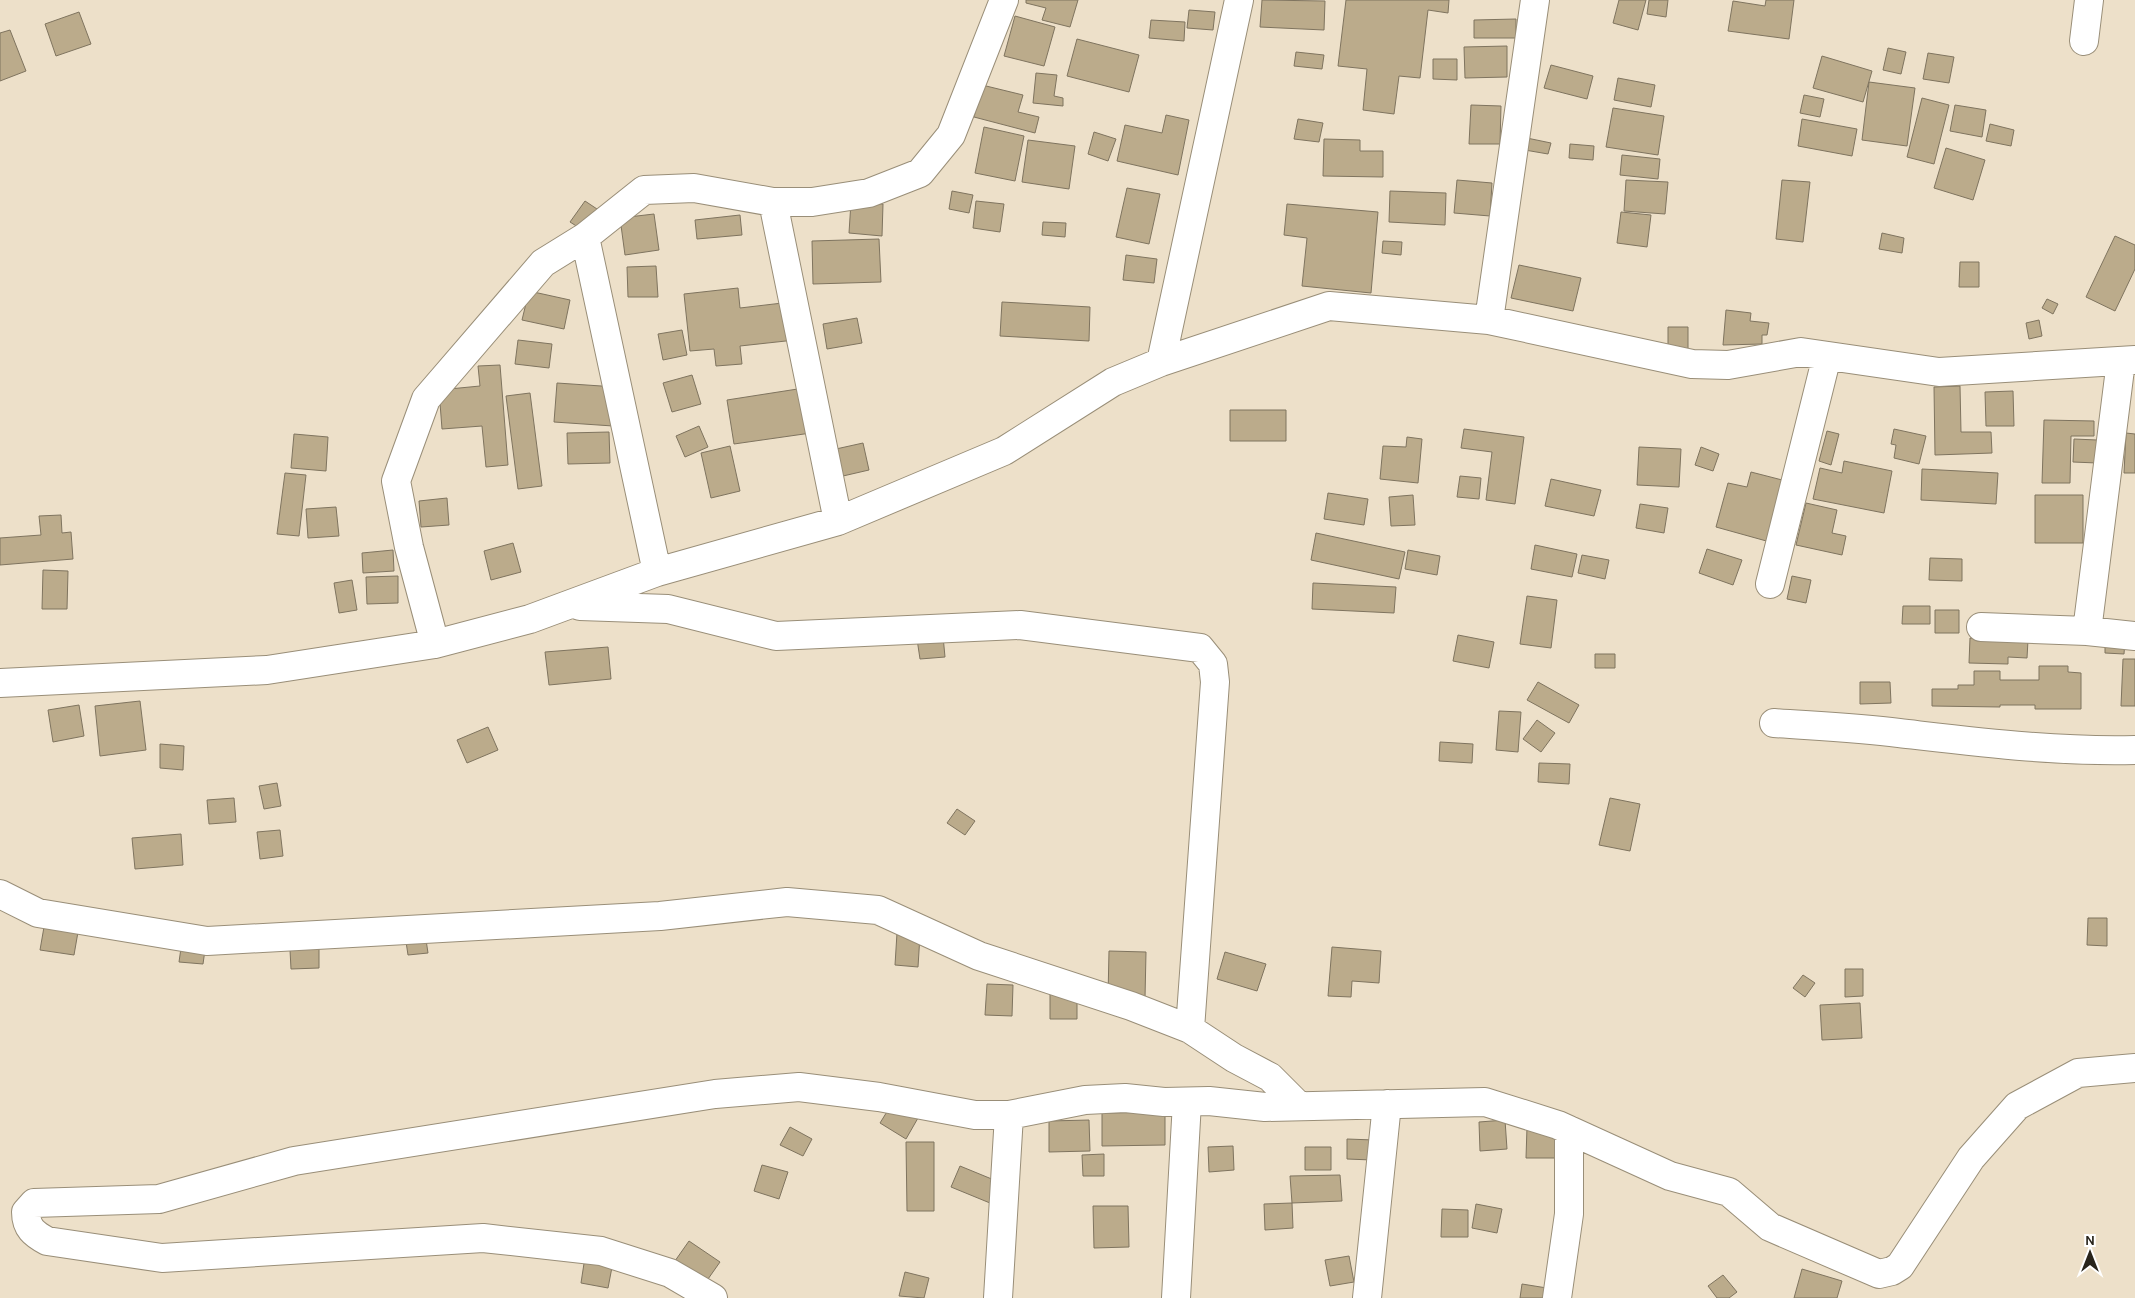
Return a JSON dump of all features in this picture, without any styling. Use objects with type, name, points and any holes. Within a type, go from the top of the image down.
[{"type":"street","points":[[435,644],[409,547],[396,481],[426,399],[544,263],[585,237],[644,190],[694,188],[773,202],[812,202],[869,193],[920,173],[950,135],[1004,0]]},
{"type":"street","points":[[1161,362],[1239,0]]},
{"type":"street","points":[[1489,320],[1535,0]]},
{"type":"street","points":[[2084,41],[2089,0]]},
{"type":"street","points":[[773,202],[838,521]]},
{"type":"street","points":[[585,237],[657,572]]},
{"type":"street","points":[[0,683],[266,670],[435,644],[530,619],[657,572],[838,521],[1004,452],[1113,382],[1161,362],[1329,306],[1489,320],[1692,364],[1728,365],[1801,352],[1940,372],[2128,361],[2087,631]]},
{"type":"street","points":[[1770,584],[1826,356]]},
{"type":"street","points":[[567,605],[668,609],[776,636],[1020,626],[1200,648],[1212,664],[1215,682],[1190,1029]]},
{"type":"street","points":[[1981,627],[2087,631],[2135,636]]},
{"type":"street","points":[[1774,723],[1897,733],[2017,747],[2090,751],[2135,750]]},
{"type":"street","points":[[0,894],[38,913],[208,941],[660,916],[786,902],[878,910],[979,956],[1130,1006],[1190,1029],[1234,1058],[1270,1077],[1299,1106]]},
{"type":"street","points":[[713,1298],[670,1273],[601,1251],[483,1238],[162,1258],[47,1241],[33,1234],[26,1223],[26,1212],[34,1203],[159,1199],[294,1161],[716,1094],[799,1087],[879,1097],[975,1115],[1009,1115],[1085,1100],[1125,1098],[1164,1102],[1209,1101],[1265,1107],[1485,1102],[1569,1130],[1670,1176],[1729,1192],[1770,1227],[1879,1274],[1892,1271],[1900,1266],[1971,1158],[2018,1106],[2078,1073],[2135,1068]]},
{"type":"street","points":[[1176,1298],[1187,1102]]},
{"type":"street","points":[[1367,1298],[1387,1104]]},
{"type":"street","points":[[998,1298],[1009,1115]]},
{"type":"street","points":[[1557,1298],[1569,1214],[1569,1130]]},
{"type":"building","points":[[1026,0],[1078,0],[1070,27],[1042,20],[1046,8],[1026,3]]},
{"type":"building","points":[[1262,0],[1325,1],[1324,30],[1260,27]]},
{"type":"building","points":[[1346,0],[1449,0],[1448,13],[1428,10],[1420,78],[1399,76],[1394,114],[1363,110],[1367,69],[1338,66]]},
{"type":"building","points":[[1619,0],[1646,0],[1638,30],[1613,23]]},
{"type":"building","points":[[1649,0],[1668,0],[1666,17],[1647,14]]},
{"type":"building","points":[[1766,0],[1794,0],[1789,39],[1728,31],[1733,1],[1765,6]]},
{"type":"building","points":[[1189,10],[1215,12],[1213,30],[1187,28]]},
{"type":"building","points":[[79,12],[91,44],[56,56],[45,24]]},
{"type":"building","points":[[1015,16],[1055,27],[1044,66],[1004,56]]},
{"type":"building","points":[[1516,19],[1516,38],[1474,38],[1474,20]]},
{"type":"building","points":[[1151,20],[1185,22],[1184,41],[1149,38]]},
{"type":"building","points":[[10,30],[26,71],[0,81],[0,33]]},
{"type":"building","points":[[1077,39],[1139,55],[1129,92],[1067,76]]},
{"type":"building","points":[[1507,46],[1507,77],[1465,78],[1464,47]]},
{"type":"building","points":[[1888,48],[1906,52],[1901,74],[1883,70]]},
{"type":"building","points":[[1296,52],[1324,55],[1322,69],[1294,66]]},
{"type":"building","points":[[1928,53],[1954,57],[1949,83],[1923,79]]},
{"type":"building","points":[[1822,56],[1872,71],[1863,102],[1813,88]]},
{"type":"building","points":[[1433,59],[1457,59],[1457,80],[1433,79]]},
{"type":"building","points":[[1551,65],[1593,76],[1587,99],[1544,88]]},
{"type":"building","points":[[1036,73],[1057,75],[1054,96],[1063,98],[1063,106],[1033,103]]},
{"type":"building","points":[[1618,78],[1655,85],[1651,107],[1614,100]]},
{"type":"building","points":[[1869,82],[1915,88],[1907,146],[1862,140]]},
{"type":"building","points":[[982,85],[1023,95],[1018,112],[1039,117],[1035,133],[974,117]]},
{"type":"building","points":[[1804,95],[1824,99],[1820,117],[1800,113]]},
{"type":"building","points":[[1922,98],[1949,105],[1934,164],[1907,157]]},
{"type":"building","points":[[1471,105],[1501,106],[1500,144],[1469,144]]},
{"type":"building","points":[[1955,105],[1986,110],[1982,137],[1950,131]]},
{"type":"building","points":[[1613,108],[1664,116],[1658,155],[1606,147]]},
{"type":"building","points":[[1166,115],[1189,120],[1178,175],[1117,161],[1125,125],[1162,133]]},
{"type":"building","points":[[1298,119],[1323,123],[1319,142],[1294,139]]},
{"type":"building","points":[[1802,119],[1857,129],[1852,156],[1798,146]]},
{"type":"building","points":[[1990,124],[2014,130],[2011,146],[1986,141]]},
{"type":"building","points":[[984,127],[1024,136],[1015,181],[975,173]]},
{"type":"building","points":[[1094,132],[1116,139],[1108,161],[1088,154]]},
{"type":"building","points":[[1522,137],[1551,143],[1548,154],[1519,149]]},
{"type":"building","points":[[1324,139],[1360,140],[1360,151],[1383,151],[1383,177],[1323,176]]},
{"type":"building","points":[[1028,140],[1075,146],[1069,189],[1022,182]]},
{"type":"building","points":[[1570,144],[1594,146],[1593,160],[1569,158]]},
{"type":"building","points":[[1946,148],[1985,160],[1973,200],[1934,188]]},
{"type":"building","points":[[1622,155],[1660,159],[1658,179],[1620,175]]},
{"type":"building","points":[[1457,180],[1492,183],[1490,216],[1454,213]]},
{"type":"building","points":[[1626,180],[1668,182],[1665,214],[1624,211]]},
{"type":"building","points":[[1782,180],[1810,182],[1803,242],[1776,239]]},
{"type":"building","points":[[1127,188],[1160,194],[1149,244],[1116,237]]},
{"type":"building","points":[[952,191],[973,195],[969,213],[949,209]]},
{"type":"building","points":[[1390,191],[1446,193],[1445,225],[1389,222]]},
{"type":"building","points":[[585,201],[603,213],[589,234],[570,222]]},
{"type":"building","points":[[976,201],[1004,204],[1000,232],[973,228]]},
{"type":"building","points":[[851,202],[883,204],[882,236],[849,233]]},
{"type":"building","points":[[1287,204],[1378,212],[1371,293],[1302,286],[1307,238],[1284,235]]},
{"type":"building","points":[[1621,212],[1651,215],[1647,247],[1617,243]]},
{"type":"building","points":[[654,214],[659,250],[625,255],[620,218]]},
{"type":"building","points":[[740,215],[742,235],[697,239],[695,220]]},
{"type":"building","points":[[1043,222],[1066,223],[1065,237],[1042,235]]},
{"type":"building","points":[[1882,233],[1904,238],[1902,253],[1879,249]]},
{"type":"building","points":[[2115,236],[2135,245],[2135,269],[2115,311],[2086,297]]},
{"type":"building","points":[[879,239],[881,282],[813,284],[812,241]]},
{"type":"building","points":[[1383,241],[1402,242],[1401,255],[1382,253]]},
{"type":"building","points":[[1126,255],[1157,259],[1154,283],[1123,280]]},
{"type":"building","points":[[1960,262],[1979,262],[1979,287],[1959,287]]},
{"type":"building","points":[[1519,265],[1581,278],[1573,311],[1511,298]]},
{"type":"building","points":[[656,266],[658,297],[628,297],[627,267]]},
{"type":"building","points":[[738,288],[740,308],[791,302],[795,340],[740,346],[742,364],[716,366],[714,349],[690,351],[684,294]]},
{"type":"building","points":[[529,291],[570,300],[564,329],[522,320]]},
{"type":"building","points":[[2047,299],[2058,304],[2053,314],[2042,308]]},
{"type":"building","points":[[1002,302],[1090,307],[1089,341],[1000,336]]},
{"type":"building","points":[[1726,310],[1751,313],[1750,321],[1769,323],[1767,335],[1762,335],[1762,344],[1723,345]]},
{"type":"building","points":[[857,318],[862,343],[827,349],[823,324]]},
{"type":"building","points":[[2039,320],[2042,336],[2029,339],[2026,323]]},
{"type":"building","points":[[1668,327],[1688,327],[1688,354],[1668,354]]},
{"type":"building","points":[[682,330],[687,355],[663,360],[658,334]]},
{"type":"building","points":[[518,340],[552,344],[549,368],[515,364]]},
{"type":"building","points":[[500,365],[508,465],[486,467],[482,426],[442,429],[439,390],[480,386],[478,366]]},
{"type":"building","points":[[692,375],[701,404],[672,412],[663,383]]},
{"type":"building","points":[[557,383],[616,387],[613,426],[554,422]]},
{"type":"building","points":[[1960,386],[1961,432],[1991,432],[1992,453],[1935,455],[1934,387]]},
{"type":"building","points":[[804,388],[811,433],[734,444],[727,400]]},
{"type":"building","points":[[2013,391],[2014,426],[1986,426],[1985,392]]},
{"type":"building","points":[[530,393],[542,486],[518,489],[506,396]]},
{"type":"building","points":[[1230,410],[1286,410],[1286,441],[1230,441]]},
{"type":"building","points":[[2044,420],[2094,421],[2094,436],[2071,436],[2070,483],[2042,483]]},
{"type":"building","points":[[699,426],[708,447],[685,457],[676,436]]},
{"type":"building","points":[[1464,429],[1524,437],[1515,504],[1486,500],[1492,452],[1461,448]]},
{"type":"building","points":[[1894,429],[1926,436],[1919,464],[1894,458],[1896,445],[1891,444]]},
{"type":"building","points":[[1827,431],[1839,434],[1831,465],[1819,461]]},
{"type":"building","points":[[609,432],[610,463],[568,464],[567,433]]},
{"type":"building","points":[[2126,433],[2135,434],[2135,473],[2124,473]]},
{"type":"building","points":[[294,434],[328,437],[326,471],[291,468]]},
{"type":"building","points":[[1407,437],[1422,439],[1418,483],[1380,479],[1383,446],[1406,447]]},
{"type":"building","points":[[2074,439],[2097,440],[2097,463],[2073,462]]},
{"type":"building","points":[[863,443],[869,470],[843,476],[836,449]]},
{"type":"building","points":[[730,446],[740,491],[711,498],[701,453]]},
{"type":"building","points":[[1639,447],[1681,449],[1679,487],[1637,485]]},
{"type":"building","points":[[1701,447],[1719,454],[1713,471],[1695,465]]},
{"type":"building","points":[[1844,461],[1892,471],[1884,513],[1813,499],[1820,468],[1842,473]]},
{"type":"building","points":[[1922,469],[1998,473],[1996,504],[1921,500]]},
{"type":"building","points":[[1751,472],[1786,481],[1770,542],[1716,527],[1728,483],[1747,487]]},
{"type":"building","points":[[285,473],[306,475],[299,536],[277,534]]},
{"type":"building","points":[[1460,476],[1481,478],[1479,499],[1457,497]]},
{"type":"building","points":[[1551,479],[1601,490],[1594,516],[1545,506]]},
{"type":"building","points":[[1328,493],[1368,499],[1364,525],[1324,519]]},
{"type":"building","points":[[1413,495],[1415,525],[1391,526],[1389,497]]},
{"type":"building","points":[[2035,495],[2083,495],[2083,543],[2035,543]]},
{"type":"building","points":[[447,498],[449,525],[421,527],[419,501]]},
{"type":"building","points":[[1806,503],[1837,510],[1832,533],[1846,536],[1842,555],[1796,545]]},
{"type":"building","points":[[1640,504],[1668,508],[1664,533],[1636,528]]},
{"type":"building","points":[[336,507],[339,536],[308,538],[306,509]]},
{"type":"building","points":[[61,515],[62,533],[71,532],[73,559],[0,565],[0,538],[41,535],[39,516]]},
{"type":"building","points":[[1316,533],[1405,552],[1399,579],[1311,560]]},
{"type":"building","points":[[513,543],[521,572],[491,580],[484,551]]},
{"type":"building","points":[[1535,545],[1577,554],[1572,577],[1531,569]]},
{"type":"building","points":[[1707,549],[1742,560],[1733,585],[1699,573]]},
{"type":"building","points":[[393,550],[394,571],[363,573],[362,553]]},
{"type":"building","points":[[1408,550],[1440,556],[1437,575],[1405,569]]},
{"type":"building","points":[[1582,555],[1609,560],[1605,579],[1578,573]]},
{"type":"building","points":[[1930,558],[1962,559],[1962,581],[1929,580]]},
{"type":"building","points":[[43,570],[68,571],[67,609],[42,609]]},
{"type":"building","points":[[398,576],[398,603],[367,604],[366,577]]},
{"type":"building","points":[[1792,576],[1811,580],[1806,603],[1787,599]]},
{"type":"building","points":[[352,580],[357,610],[339,613],[334,583]]},
{"type":"building","points":[[1313,583],[1396,587],[1394,613],[1312,609]]},
{"type":"building","points":[[1527,596],[1557,600],[1551,648],[1520,644]]},
{"type":"building","points":[[1903,606],[1930,606],[1930,624],[1902,624]]},
{"type":"building","points":[[1935,610],[1959,610],[1959,633],[1935,633]]},
{"type":"building","points":[[1458,635],[1494,642],[1489,668],[1453,661]]},
{"type":"building","points":[[943,636],[945,657],[920,659],[917,639]]},
{"type":"building","points":[[1970,638],[2028,640],[2027,658],[2008,657],[2008,664],[1969,663]]},
{"type":"building","points":[[2105,639],[2125,640],[2124,654],[2105,653]]},
{"type":"building","points":[[608,647],[611,679],[549,685],[545,652]]},
{"type":"building","points":[[1595,654],[1615,654],[1615,668],[1595,668]]},
{"type":"building","points":[[2123,659],[2135,659],[2135,706],[2121,706]]},
{"type":"building","points":[[2039,666],[2068,666],[2068,672],[2081,673],[2081,709],[2035,709],[2035,705],[2000,705],[2000,707],[1932,706],[1932,689],[1958,689],[1958,685],[1974,685],[1974,671],[2000,671],[2000,680],[2039,680]]},
{"type":"building","points":[[1538,682],[1579,705],[1569,723],[1527,700]]},
{"type":"building","points":[[1860,682],[1890,682],[1891,703],[1860,704]]},
{"type":"building","points":[[140,701],[146,750],[100,756],[95,706]]},
{"type":"building","points":[[79,705],[84,736],[53,742],[48,710]]},
{"type":"building","points":[[1499,711],[1521,712],[1518,752],[1496,750]]},
{"type":"building","points":[[1537,720],[1555,733],[1541,752],[1523,739]]},
{"type":"building","points":[[488,727],[498,750],[467,763],[457,740]]},
{"type":"building","points":[[1440,742],[1473,744],[1472,763],[1439,761]]},
{"type":"building","points":[[160,744],[184,746],[183,770],[160,768]]},
{"type":"building","points":[[1539,763],[1570,764],[1569,784],[1538,782]]},
{"type":"building","points":[[277,783],[281,806],[264,809],[259,786]]},
{"type":"building","points":[[234,798],[236,822],[209,824],[207,800]]},
{"type":"building","points":[[1610,798],[1640,804],[1630,851],[1599,845]]},
{"type":"building","points":[[957,809],[975,821],[965,835],[947,823]]},
{"type":"building","points":[[280,830],[283,856],[260,859],[257,832]]},
{"type":"building","points":[[181,834],[183,865],[135,869],[132,838]]},
{"type":"building","points":[[2088,918],[2107,918],[2107,946],[2087,945]]},
{"type":"building","points":[[44,927],[78,932],[74,955],[40,950]]},
{"type":"building","points":[[425,933],[428,953],[408,955],[405,935]]},
{"type":"building","points":[[897,933],[920,935],[918,967],[895,965]]},
{"type":"building","points":[[182,941],[206,943],[203,964],[179,962]]},
{"type":"building","points":[[1332,947],[1381,951],[1379,983],[1352,981],[1351,997],[1328,996]]},
{"type":"building","points":[[319,949],[319,968],[291,969],[290,950]]},
{"type":"building","points":[[1109,951],[1146,952],[1145,998],[1108,997]]},
{"type":"building","points":[[1225,952],[1266,964],[1257,991],[1217,979]]},
{"type":"building","points":[[1845,969],[1863,969],[1863,996],[1845,997]]},
{"type":"building","points":[[1803,975],[1815,983],[1805,997],[1793,988]]},
{"type":"building","points":[[987,984],[1013,985],[1012,1016],[985,1015]]},
{"type":"building","points":[[1050,992],[1077,992],[1077,1019],[1050,1019]]},
{"type":"building","points":[[1860,1003],[1862,1038],[1822,1040],[1820,1005]]},
{"type":"building","points":[[893,1102],[918,1118],[906,1139],[880,1123]]},
{"type":"building","points":[[1165,1112],[1165,1145],[1102,1146],[1102,1113]]},
{"type":"building","points":[[1089,1120],[1090,1151],[1049,1152],[1049,1121]]},
{"type":"building","points":[[1505,1120],[1507,1149],[1480,1151],[1479,1122]]},
{"type":"building","points":[[790,1127],[812,1139],[803,1156],[780,1145]]},
{"type":"building","points":[[1527,1127],[1562,1128],[1561,1158],[1526,1158]]},
{"type":"building","points":[[1347,1139],[1374,1140],[1372,1160],[1347,1159]]},
{"type":"building","points":[[906,1142],[934,1142],[934,1211],[907,1211]]},
{"type":"building","points":[[1233,1146],[1234,1170],[1209,1172],[1208,1147]]},
{"type":"building","points":[[1305,1147],[1331,1147],[1331,1170],[1305,1170]]},
{"type":"building","points":[[1104,1154],[1104,1176],[1083,1176],[1082,1155]]},
{"type":"building","points":[[762,1165],[788,1172],[779,1199],[754,1191]]},
{"type":"building","points":[[960,1166],[999,1182],[990,1203],[951,1187]]},
{"type":"building","points":[[1340,1175],[1342,1201],[1292,1203],[1290,1176]]},
{"type":"building","points":[[1292,1203],[1293,1228],[1265,1230],[1264,1204]]},
{"type":"building","points":[[1476,1204],[1502,1209],[1497,1233],[1472,1228]]},
{"type":"building","points":[[1093,1206],[1128,1206],[1129,1247],[1094,1248]]},
{"type":"building","points":[[1442,1209],[1468,1210],[1468,1237],[1441,1237]]},
{"type":"building","points":[[689,1241],[720,1262],[701,1289],[670,1268]]},
{"type":"building","points":[[1349,1256],[1354,1282],[1330,1286],[1325,1260]]},
{"type":"building","points":[[585,1257],[613,1262],[608,1288],[581,1283]]},
{"type":"building","points":[[1802,1269],[1842,1281],[1837,1298],[1794,1298]]},
{"type":"building","points":[[905,1272],[929,1278],[924,1298],[899,1296]]},
{"type":"building","points":[[1723,1275],[1737,1292],[1729,1298],[1717,1298],[1708,1286]]},
{"type":"building","points":[[1522,1284],[1553,1289],[1551,1298],[1520,1298]]}]
